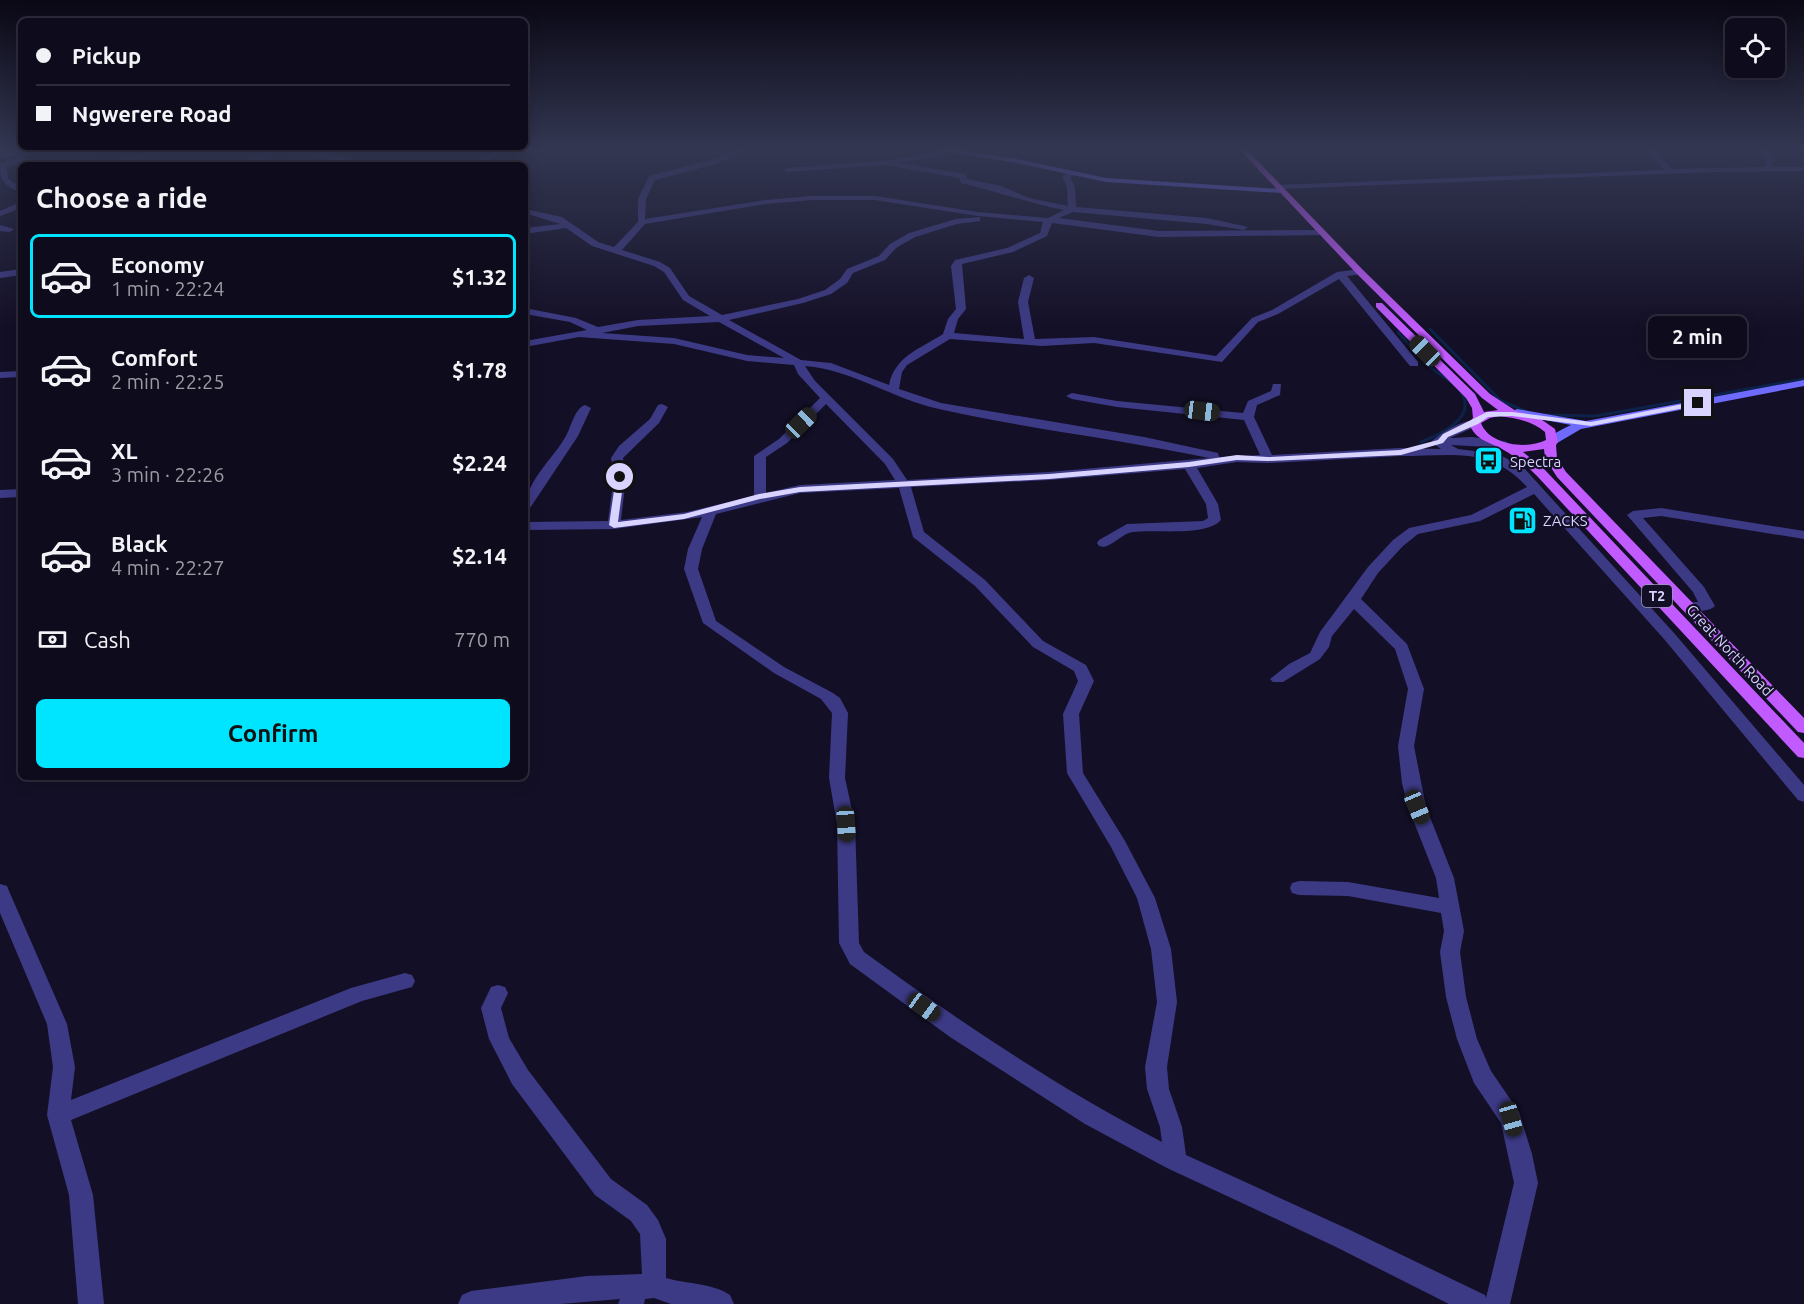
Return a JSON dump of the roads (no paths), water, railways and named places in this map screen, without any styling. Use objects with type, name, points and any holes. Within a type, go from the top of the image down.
[{"type":"main road","points":[[1292,210],[1343,273],[1470,396],[1478,408],[1477,420],[1493,414],[1515,415]]},
{"type":"main road","points":[[1298,210],[1486,396],[1515,415]]},
{"type":"main road","name":"Great North Road","points":[[1515,415],[1536,421],[1549,428],[1554,437],[1551,443],[1551,458],[1554,466],[1804,728]]},
{"type":"main road","name":"Great North Road","points":[[1477,420],[1476,429],[1483,436],[1525,458],[1541,473],[1804,753]]},
{"type":"main road","points":[[1503,445],[1530,449],[1551,443]]},
{"type":"street","points":[[639,210],[642,222]]},
{"type":"street","points":[[615,252],[642,222],[714,210]]},
{"type":"street","points":[[958,210],[1005,217],[1188,235],[1321,232]]},
{"type":"street","points":[[948,336],[953,319],[961,309],[956,266],[958,262],[1010,250],[1044,234],[1048,221],[1070,210]]},
{"type":"street","points":[[1082,210],[1207,221],[1273,233]]},
{"type":"street","points":[[528,212],[560,219],[587,240],[615,252],[657,264],[667,270],[686,298],[799,363],[802,372],[889,462],[904,484],[918,534],[980,583],[1038,644],[1081,668],[1086,681],[1071,714],[1075,773],[1119,846],[1146,898],[1161,949],[1167,1002],[1156,1067],[1158,1089],[1171,1127],[1175,1161]]},
{"type":"street","points":[[528,343],[638,323],[719,319],[792,304],[828,292],[844,281],[850,271],[882,258],[893,246],[918,232],[970,219],[1005,217]]},
{"type":"street","points":[[528,231],[570,225]]},
{"type":"street","points":[[0,228],[10,229]]},
{"type":"street","points":[[0,269],[18,272]]},
{"type":"street","points":[[0,275],[18,272]]},
{"type":"street","points":[[894,391],[897,372],[903,363],[948,336],[1030,342],[1094,340],[1218,360],[1255,320],[1275,312],[1343,273],[1360,272]]},
{"type":"street","points":[[1343,273],[1414,364]]},
{"type":"street","points":[[1029,278],[1023,302],[1030,342]]},
{"type":"street","points":[[528,312],[573,320],[596,330]]},
{"type":"street","points":[[578,334],[674,341],[747,358],[827,365],[940,406],[1144,441],[1208,456],[1268,459],[1401,452],[1479,453],[1500,459],[1519,470],[1669,636],[1804,796]]},
{"type":"street","points":[[0,375],[18,374]]},
{"type":"street","points":[[1551,443],[1566,430],[1591,424],[1804,383]]},
{"type":"street","points":[[1268,459],[1248,417],[1252,403],[1275,393],[1277,386]]},
{"type":"street","points":[[1072,396],[1117,404],[1248,417]]},
{"type":"street","points":[[759,497],[760,456],[783,441],[817,405],[827,398]]},
{"type":"street","points":[[1498,405],[1543,418]]},
{"type":"street","points":[[614,525],[620,477],[617,458],[623,449],[655,421],[662,407]]},
{"type":"street","points":[[528,501],[572,435],[585,408]]},
{"type":"street","points":[[1515,415],[1591,424]]},
{"type":"street","points":[[1441,442],[1446,435],[1477,420]]},
{"type":"street","points":[[1401,452],[1441,442],[1472,441],[1503,445]]},
{"type":"street","points":[[1441,442],[1449,451],[1461,453]]},
{"type":"street","points":[[528,526],[614,525],[711,512],[759,497],[800,489],[1049,476],[1189,465],[1237,458]]},
{"type":"street","points":[[1104,543],[1126,528],[1206,525],[1215,520],[1212,504],[1189,465]]},
{"type":"street","points":[[1278,679],[1315,656],[1322,647],[1325,635],[1373,570],[1398,543],[1414,531],[1468,520],[1535,488]]},
{"type":"street","points":[[0,494],[18,493]]},
{"type":"street","points":[[711,512],[695,549],[691,569],[710,623],[779,670],[827,696],[834,702],[840,713],[838,797],[846,824],[849,943],[857,958],[967,1037],[1094,1117],[1175,1161],[1342,1238],[1476,1304]]},
{"type":"street","points":[[1686,606],[1708,606],[1699,590],[1633,515],[1661,512],[1804,535]]},
{"type":"street","points":[[1353,600],[1402,647],[1416,689],[1406,746],[1417,807],[1445,878],[1454,931],[1450,952],[1456,997],[1467,1039],[1482,1076],[1511,1119],[1521,1154],[1526,1183],[1497,1304]]},
{"type":"street","points":[[1299,888],[1348,889],[1450,908]]},
{"type":"street","points":[[0,891],[57,1024],[64,1067],[58,1115],[81,1194],[91,1304]]},
{"type":"street","points":[[58,1115],[358,994],[405,981]]},
{"type":"street","points":[[498,993],[491,1008],[499,1039],[520,1077],[603,1187],[639,1213],[650,1228],[654,1239],[641,1292]]},
{"type":"street","points":[[471,1304],[586,1288],[685,1296],[717,1300],[722,1304]]},
{"type":"waterway","points":[[1430,329],[1501,401],[1526,411]]},
{"type":"waterway","points":[[1398,332],[1428,365],[1458,388],[1465,401],[1461,417],[1454,424],[1421,442]]},
{"type":"waterway","points":[[1546,415],[1596,416],[1804,379]]},
{"type":"place","name":"Spectra","points":[[1489,461]]},
{"type":"place","name":"ZACKS","points":[[1522,520]]}]
